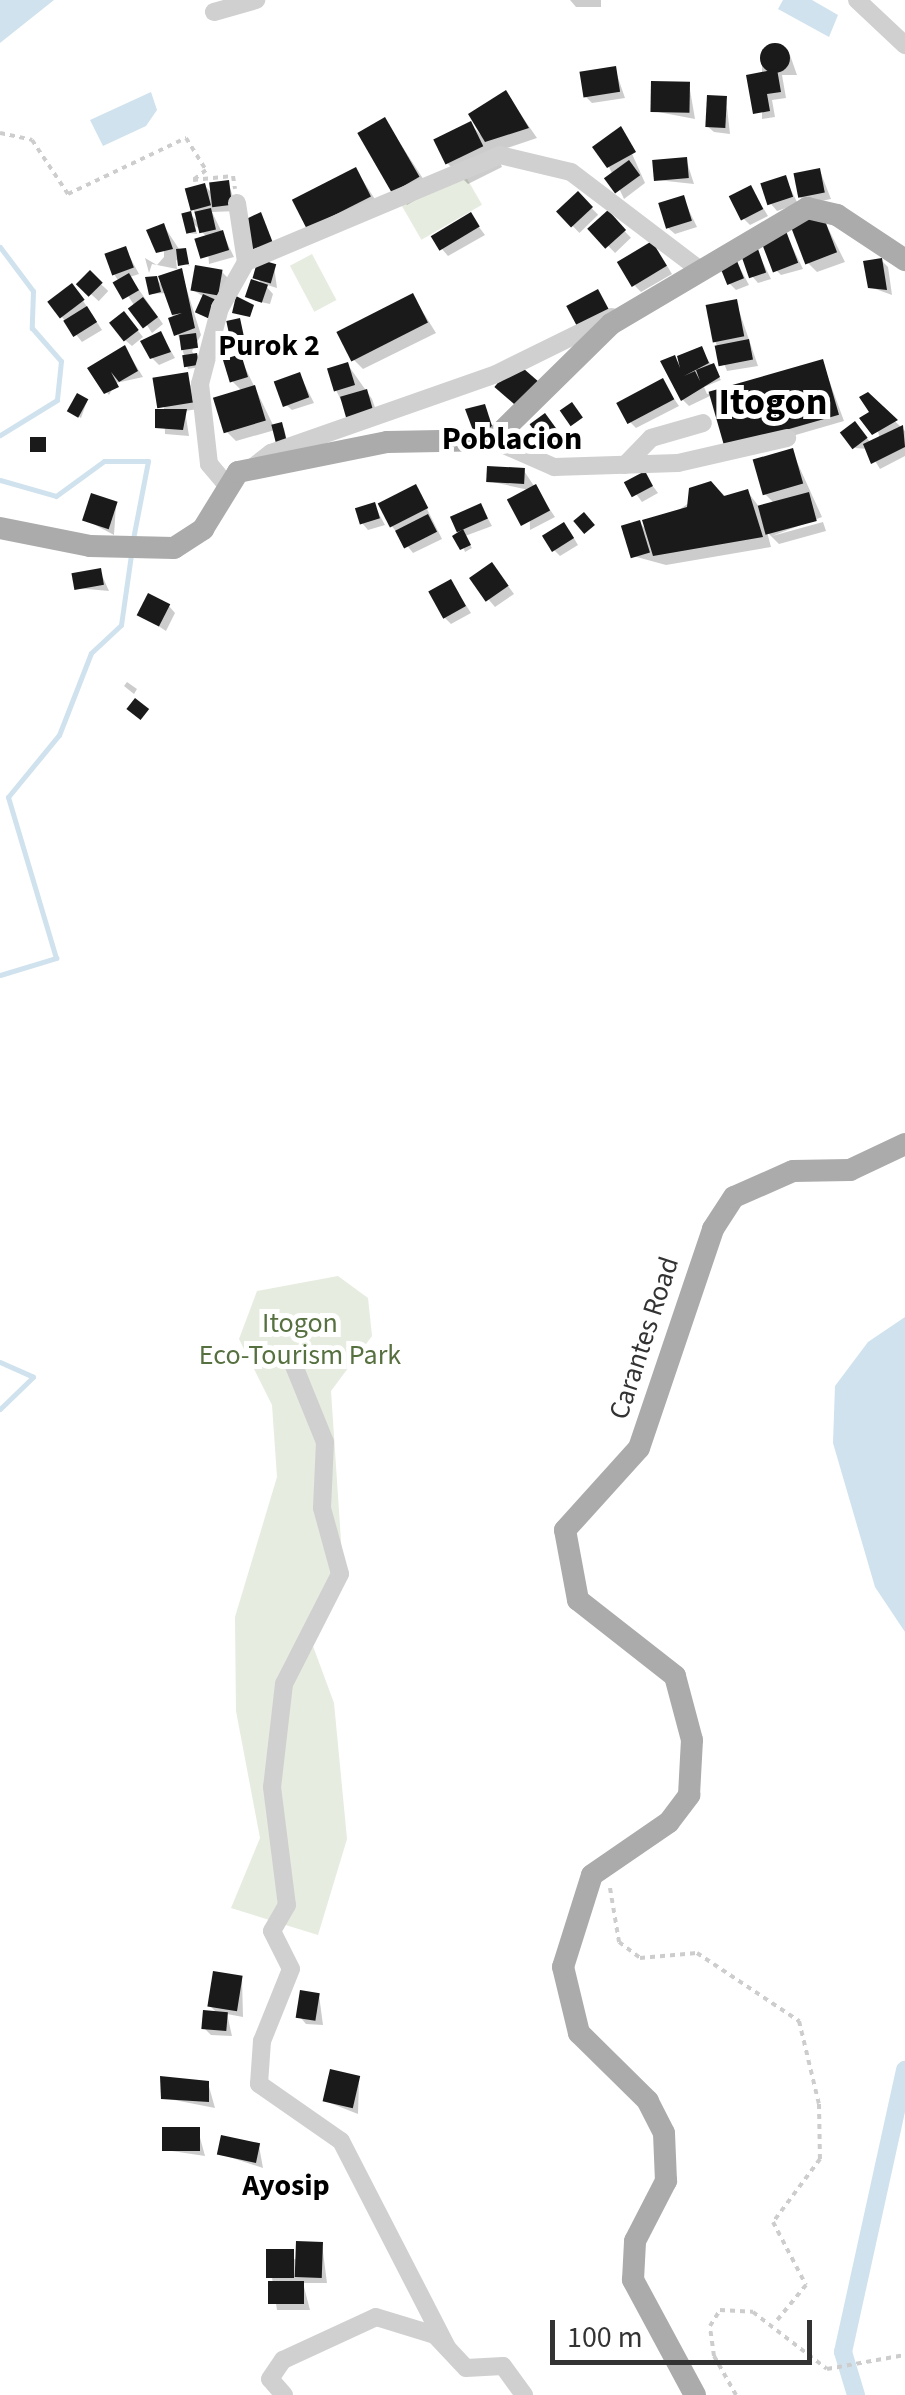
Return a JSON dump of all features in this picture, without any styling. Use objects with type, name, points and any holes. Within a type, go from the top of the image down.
[{"type":"main road","points":[[0,528],[90,546],[171,548],[202,529],[225,483],[253,467],[387,442],[493,440],[581,347],[696,267],[807,208],[837,214],[905,260]]},
{"type":"main road","name":"Carantes Road","points":[[695,2395],[633,2280],[635,2241],[666,2181],[664,2134],[566,2004],[569,1938],[605,1862],[682,1808],[692,1740],[674,1676],[578,1600],[564,1561],[566,1530],[638,1448],[713,1229],[734,1198],[793,1171],[850,1170],[905,1144]]},
{"type":"street","points":[[214,12],[256,0]]},
{"type":"street","points":[[857,0],[905,45]]},
{"type":"street","points":[[225,483],[209,464],[200,384],[220,308],[246,262],[500,155],[571,172],[696,267]]},
{"type":"street","points":[[237,203],[246,262]]},
{"type":"street","points":[[253,467],[271,453],[496,374],[636,308]]},
{"type":"street","points":[[625,465],[651,438],[703,423]]},
{"type":"street","points":[[493,440],[536,464],[625,465],[703,460],[787,438]]},
{"type":"street","points":[[290,1356],[325,1442],[321,1500],[340,1574],[284,1684],[272,1787],[287,1905],[272,1932],[292,1969],[257,2074],[266,2093],[341,2141],[447,2347]]},
{"type":"street","points":[[284,2395],[270,2379],[283,2360],[376,2316],[413,2324],[447,2347],[466,2368],[494,2362],[511,2371],[524,2395]]},
{"type":"path","points":[[0,134],[32,140],[68,194],[186,138],[206,170],[193,180],[233,176],[237,203]]},
{"type":"path","points":[[605,1862],[618,1942],[658,1963],[697,1953],[799,2021],[819,2104],[820,2159],[773,2222],[806,2284],[774,2324]]},
{"type":"path","points":[[736,2395],[714,2356],[710,2326],[734,2307],[774,2324],[827,2369],[905,2354]]},
{"type":"green space","points":[[462,170],[482,205],[421,240],[401,205]]},
{"type":"green space","points":[[312,254],[336,300],[314,312],[290,266]]},
{"type":"green space","name":"Itogon Eco-Tourism Park","points":[[338,1276],[368,1298],[372,1336],[331,1391],[343,1571],[310,1638],[334,1703],[347,1839],[318,1935],[231,1908],[260,1838],[236,1711],[235,1617],[277,1477],[272,1405],[239,1339],[257,1291]]},
{"type":"water","points":[[0,0],[54,0],[0,43]]},
{"type":"water","points":[[783,0],[812,0],[838,15],[829,37],[778,9]]},
{"type":"water","points":[[151,92],[157,110],[146,126],[103,146],[90,120]]},
{"type":"water","points":[[905,1317],[905,1632],[875,1587],[833,1443],[835,1386],[868,1342]]},
{"type":"building","points":[[775,43],[785,48],[790,58],[785,68],[775,73],[765,68],[760,58],[765,48]]},
{"type":"building","points":[[616,66],[620,92],[584,97],[579,72]]},
{"type":"building","points":[[777,69],[781,92],[767,94],[770,111],[753,114],[746,75]]},
{"type":"building","points":[[651,81],[690,82],[689,113],[650,112]]},
{"type":"building","points":[[506,90],[529,128],[485,142],[468,114]]},
{"type":"building","points":[[707,95],[727,96],[725,128],[705,127]]},
{"type":"building","points":[[385,117],[420,177],[392,193],[357,133]]},
{"type":"building","points":[[471,121],[483,146],[446,165],[433,139]]},
{"type":"building","points":[[621,126],[636,152],[607,168],[592,147]]},
{"type":"building","points":[[687,157],[689,178],[654,181],[652,160]]},
{"type":"building","points":[[629,160],[640,175],[615,194],[604,178]]},
{"type":"building","points":[[356,167],[371,196],[307,229],[292,200]]},
{"type":"building","points":[[820,168],[825,193],[798,198],[793,173]]},
{"type":"building","points":[[786,175],[793,197],[767,205],[760,183]]},
{"type":"building","points":[[229,180],[232,205],[212,207],[209,182]]},
{"type":"building","points":[[205,183],[211,205],[191,211],[185,188]]},
{"type":"building","points":[[751,185],[763,209],[741,220],[729,196]]},
{"type":"building","points":[[578,191],[593,207],[571,228],[556,211]]},
{"type":"building","points":[[684,195],[692,221],[666,229],[658,203]]},
{"type":"building","points":[[211,208],[216,229],[199,233],[194,212]]},
{"type":"building","points":[[608,210],[626,230],[605,249],[587,229]]},
{"type":"building","points":[[191,211],[196,231],[186,234],[181,213]]},
{"type":"building","points":[[261,212],[273,243],[250,250],[242,221]]},
{"type":"building","points":[[471,212],[480,227],[439,251],[431,236]]},
{"type":"building","points":[[822,213],[837,252],[805,264],[790,225]]},
{"type":"building","points":[[164,223],[173,249],[156,253],[146,230]]},
{"type":"building","points":[[223,230],[229,250],[200,259],[194,239]]},
{"type":"building","points":[[786,231],[798,263],[773,272],[761,241]]},
{"type":"building","points":[[652,241],[667,266],[632,287],[617,262]]},
{"type":"building","points":[[126,246],[134,268],[112,275],[104,254]]},
{"type":"building","points":[[757,246],[766,272],[749,278],[740,252]]},
{"type":"building","points":[[186,248],[189,264],[178,266],[176,249]]},
{"type":"building","points":[[735,256],[744,278],[727,285],[718,263]]},
{"type":"building","points":[[882,258],[887,290],[868,288],[863,261]]},
{"type":"building","points":[[258,259],[276,264],[271,283],[252,278]]},
{"type":"building","points":[[195,265],[223,270],[218,295],[190,291]]},
{"type":"building","points":[[182,268],[195,328],[174,336],[168,318],[182,313],[172,315],[158,276]]},
{"type":"building","points":[[90,270],[103,283],[89,297],[76,284]]},
{"type":"building","points":[[129,273],[139,290],[123,300],[113,282]]},
{"type":"building","points":[[157,276],[161,292],[149,295],[145,277]]},
{"type":"building","points":[[251,279],[268,285],[262,303],[245,297]]},
{"type":"building","points":[[72,283],[85,300],[60,318],[47,302]]},
{"type":"building","points":[[598,289],[609,310],[577,327],[566,306]]},
{"type":"building","points":[[413,293],[428,322],[351,361],[336,332]]},
{"type":"building","points":[[203,294],[219,301],[210,319],[195,312]]},
{"type":"building","points":[[236,296],[254,305],[250,317],[232,313]]},
{"type":"building","points":[[143,297],[158,317],[143,328],[128,308]]},
{"type":"building","points":[[737,299],[744,336],[713,342],[706,305]]},
{"type":"building","points":[[87,306],[97,322],[73,337],[63,321]]},
{"type":"building","points":[[124,311],[139,330],[124,342],[109,323]]},
{"type":"building","points":[[240,318],[244,337],[230,339],[226,321]]},
{"type":"building","points":[[161,331],[171,352],[150,359],[140,341]]},
{"type":"building","points":[[196,333],[198,348],[181,350],[179,335]]},
{"type":"building","points":[[749,339],[753,360],[719,366],[715,346]]},
{"type":"building","points":[[125,345],[138,371],[119,382],[111,372],[119,387],[104,394],[87,368]]},
{"type":"building","points":[[702,346],[709,363],[684,376],[695,371],[700,381],[696,370],[714,363],[720,377],[681,401],[660,361],[675,355],[680,368],[677,356]]},
{"type":"building","points":[[197,353],[199,365],[184,367],[182,355]]},
{"type":"building","points":[[241,354],[248,377],[230,383],[223,360]]},
{"type":"building","points":[[823,359],[839,415],[725,448],[709,392]]},
{"type":"building","points":[[348,362],[355,385],[334,391],[327,368]]},
{"type":"building","points":[[516,362],[539,382],[517,407],[494,387]]},
{"type":"building","points":[[188,372],[193,403],[157,408],[152,378]]},
{"type":"building","points":[[300,372],[309,397],[283,407],[274,382]]},
{"type":"building","points":[[663,378],[674,399],[627,424],[616,403]]},
{"type":"building","points":[[255,385],[266,420],[224,433],[213,398]]},
{"type":"building","points":[[367,389],[373,410],[346,418],[340,397]]},
{"type":"building","points":[[868,392],[898,420],[872,435],[859,418],[869,412],[859,397]]},
{"type":"building","points":[[77,393],[88,399],[78,418],[67,411]]},
{"type":"building","points":[[572,402],[583,418],[571,426],[560,411]]},
{"type":"building","points":[[485,404],[493,429],[474,433],[465,409]]},
{"type":"building","points":[[155,409],[187,409],[183,430],[155,428]]},
{"type":"building","points":[[545,413],[558,431],[543,442],[530,424]]},
{"type":"building","points":[[855,421],[868,438],[852,449],[840,432]]},
{"type":"building","points":[[282,422],[287,442],[276,445],[271,425]]},
{"type":"building","points":[[903,425],[905,447],[871,464],[863,444]]},
{"type":"building","points":[[30,437],[46,437],[46,452],[30,452]]},
{"type":"building","points":[[793,448],[803,484],[763,495],[753,460]]},
{"type":"building","points":[[487,466],[525,468],[524,484],[486,482]]},
{"type":"building","points":[[645,471],[653,486],[632,497],[624,482]]},
{"type":"building","points":[[711,481],[724,496],[748,489],[763,537],[653,556],[642,520],[687,507],[689,488]]},
{"type":"building","points":[[416,484],[428,508],[390,528],[378,504]]},
{"type":"building","points":[[536,484],[550,510],[521,526],[507,499]]},
{"type":"building","points":[[809,492],[817,521],[766,535],[758,506]]},
{"type":"building","points":[[91,493],[118,502],[109,529],[82,521]]},
{"type":"building","points":[[375,502],[380,518],[360,524],[355,508]]},
{"type":"building","points":[[481,503],[488,519],[457,532],[450,517]]},
{"type":"building","points":[[584,512],[595,525],[584,534],[573,521]]},
{"type":"building","points":[[428,514],[437,532],[404,549],[395,531]]},
{"type":"building","points":[[640,520],[650,553],[631,558],[621,526]]},
{"type":"building","points":[[564,522],[574,538],[552,552],[542,536]]},
{"type":"building","points":[[463,529],[471,545],[460,550],[452,536]]},
{"type":"building","points":[[492,562],[509,586],[486,602],[469,578]]},
{"type":"building","points":[[101,568],[104,585],[74,590],[71,573]]},
{"type":"building","points":[[451,579],[466,606],[443,619],[428,592]]},
{"type":"building","points":[[148,593],[170,604],[159,627],[137,615]]},
{"type":"building","points":[[135,698],[149,709],[141,720],[126,709]]},
{"type":"building","points":[[213,1971],[243,1976],[237,2011],[207,2007]]},
{"type":"building","points":[[300,1990],[320,1993],[315,2021],[296,2018]]},
{"type":"building","points":[[203,2010],[228,2012],[226,2031],[201,2029]]},
{"type":"building","points":[[330,2069],[360,2076],[353,2108],[323,2101]]},
{"type":"building","points":[[160,2076],[209,2081],[209,2102],[161,2099]]},
{"type":"building","points":[[162,2127],[200,2127],[200,2151],[162,2151]]},
{"type":"building","points":[[221,2135],[260,2143],[256,2163],[217,2155]]},
{"type":"building","points":[[296,2241],[323,2242],[322,2278],[295,2277]]},
{"type":"building","points":[[266,2249],[294,2249],[294,2278],[266,2278]]},
{"type":"building","points":[[268,2281],[304,2281],[304,2304],[268,2304]]},
{"type":"waterway","points":[[0,247],[33,291],[32,328],[61,361],[57,400],[0,435]]},
{"type":"waterway","points":[[0,480],[56,496],[104,461],[148,461],[133,539]]},
{"type":"waterway","points":[[0,975],[56,958],[8,797],[59,735],[91,653],[121,625],[131,555]]},
{"type":"waterway","points":[[0,1362],[33,1377],[0,1409]]},
{"type":"waterway","points":[[856,2395],[843,2352],[905,2070]]},
{"type":"district","name":"Purok 2","points":[[269,346]]},
{"type":"district","name":"Itogon","points":[[773,403]]},
{"type":"district","name":"Poblacion","points":[[512,439]]},
{"type":"district","name":"Ayosip","points":[[286,2186]]}]
